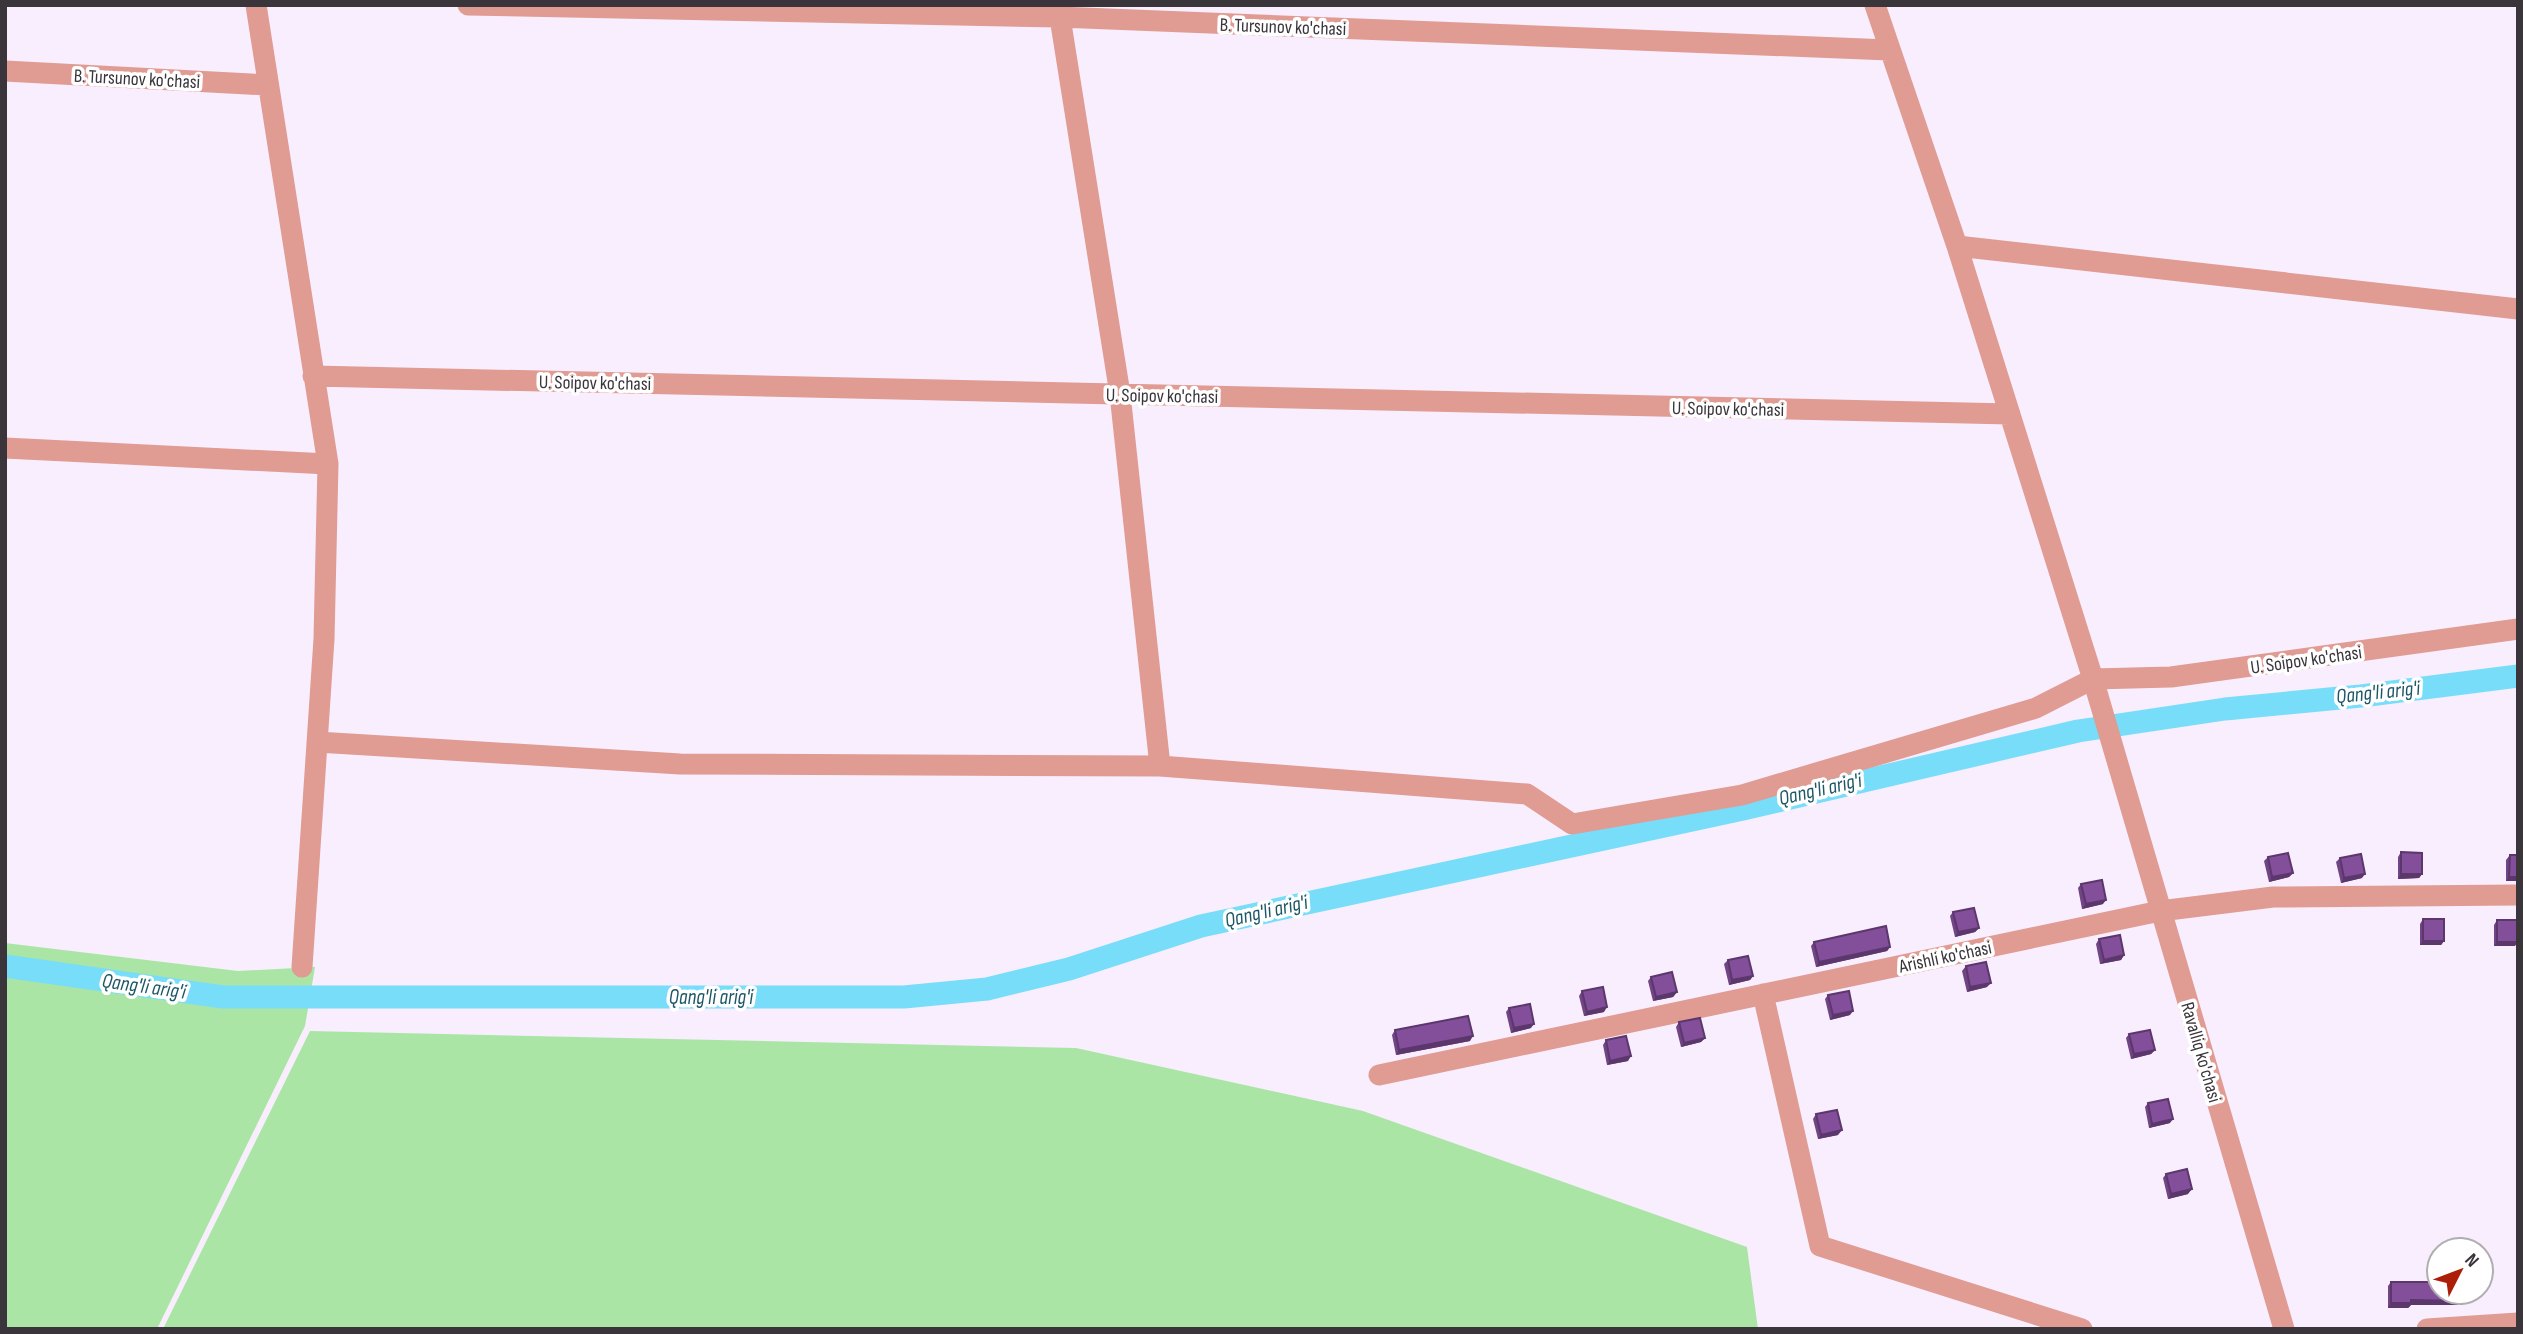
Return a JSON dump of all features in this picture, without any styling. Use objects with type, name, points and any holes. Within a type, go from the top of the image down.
[{"type":"street","points":[[256,5],[328,464],[324,639],[302,967]]},
{"type":"street","name":"B. Tursunov ko'chasi","points":[[468,5],[1059,11],[1889,50]]},
{"type":"street","name":"Ravalliq ko'chasi","points":[[1875,5],[1957,246],[2095,685],[2284,1329]]},
{"type":"street","points":[[1059,11],[1120,394],[1160,766]]},
{"type":"street","name":"B. Tursunov ko'chasi","points":[[5,71],[268,85]]},
{"type":"street","points":[[1957,246],[2518,309]]},
{"type":"street","name":"U. Soipov ko'chasi","points":[[313,376],[2010,414]]},
{"type":"street","points":[[5,448],[328,464]]},
{"type":"street","name":"U. Soipov ko'chasi","points":[[2095,685],[2518,629]]},
{"type":"street","points":[[317,741],[680,764],[1160,766],[1527,794],[1572,824],[1742,795],[2036,708],[2095,685]]},
{"type":"street","name":"Arishli ko'chasi","points":[[1379,1075],[2160,911],[2273,897],[2518,895]]},
{"type":"street","points":[[1763,994],[1820,1245],[2082,1329]]},
{"type":"street","points":[[2427,1329],[2518,1323]]},
{"type":"green space","points":[[5,943],[238,971],[315,967],[305,1026],[157,1329],[5,1329]]},
{"type":"green space","points":[[310,1031],[1076,1048],[1363,1111],[1747,1247],[1758,1329],[163,1329]]},
{"type":"building","points":[[2401,852],[2422,853],[2422,874],[2401,874]]},
{"type":"building","points":[[2288,853],[2293,873],[2272,877],[2268,857]]},
{"type":"building","points":[[2361,854],[2365,874],[2344,878],[2340,858]]},
{"type":"building","points":[[2510,855],[2518,855],[2518,877],[2509,877]]},
{"type":"building","points":[[2102,880],[2106,900],[2086,904],[2081,884]]},
{"type":"building","points":[[1974,908],[1979,928],[1958,932],[1953,912]]},
{"type":"building","points":[[2423,919],[2444,919],[2444,941],[2423,941]]},
{"type":"building","points":[[2497,920],[2518,920],[2518,942],[2497,942]]},
{"type":"building","points":[[1886,926],[1890,947],[1819,962],[1814,942]]},
{"type":"building","points":[[2120,935],[2124,955],[2104,960],[2099,939]]},
{"type":"building","points":[[1748,956],[1753,976],[1732,980],[1728,960]]},
{"type":"building","points":[[1986,962],[1991,983],[1970,987],[1966,966]]},
{"type":"building","points":[[1672,972],[1677,992],[1656,997],[1651,977]]},
{"type":"building","points":[[1603,987],[1607,1007],[1587,1012],[1582,991]]},
{"type":"building","points":[[1849,991],[1853,1011],[1833,1015],[1828,995]]},
{"type":"building","points":[[1530,1004],[1534,1024],[1514,1028],[1509,1008]]},
{"type":"building","points":[[1468,1016],[1473,1036],[1399,1050],[1395,1030]]},
{"type":"building","points":[[1700,1018],[1705,1038],[1684,1043],[1679,1022]]},
{"type":"building","points":[[2150,1030],[2155,1050],[2134,1054],[2129,1034]]},
{"type":"building","points":[[1626,1036],[1631,1056],[1610,1061],[1606,1040]]},
{"type":"building","points":[[2168,1099],[2173,1119],[2152,1124],[2148,1103]]},
{"type":"building","points":[[1837,1110],[1842,1130],[1821,1135],[1816,1114]]},
{"type":"building","points":[[2187,1169],[2192,1189],[2171,1194],[2166,1174]]},
{"type":"building","points":[[2391,1282],[2425,1282],[2425,1300],[2391,1303]]},
{"type":"waterway","name":"Qang'li arig'i","points":[[5,966],[223,997],[904,997],[987,989],[1069,969],[1201,926],[1743,809],[2078,731],[2225,709],[2361,696],[2518,676]]}]
